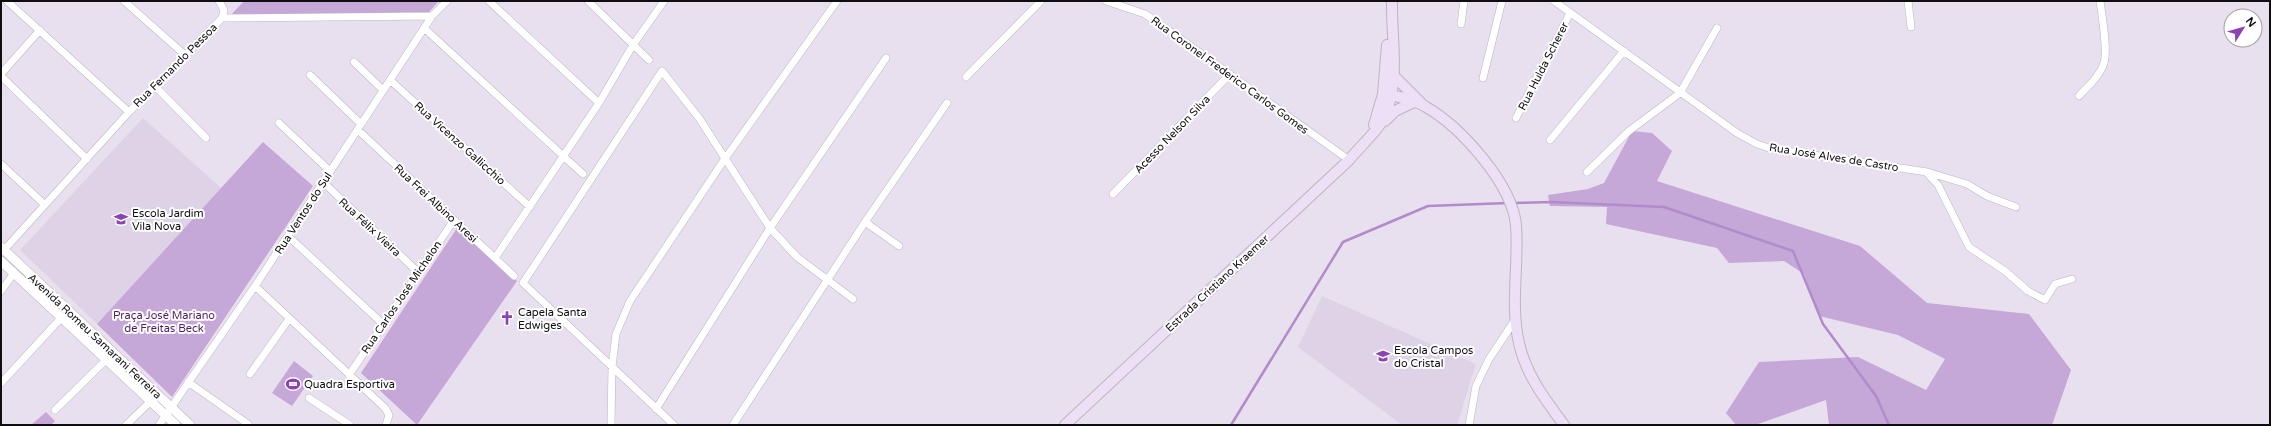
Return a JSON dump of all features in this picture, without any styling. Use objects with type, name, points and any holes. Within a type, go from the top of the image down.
[{"type":"main road","name":"Estrada Cristiano Kraemer","points":[[1367,138],[1388,95],[1394,76],[1392,5]]},
{"type":"main road","name":"Estrada Cristiano Kraemer","points":[[1065,425],[1349,160],[1380,125],[1387,111],[1392,5]]},
{"type":"main road","points":[[1394,76],[1426,107],[1458,132],[1505,191],[1512,207],[1516,224],[1515,320],[1524,362],[1536,384],[1564,425]]},
{"type":"main road","points":[[1388,95],[1426,107]]},
{"type":"main road","points":[[1380,125],[1395,111],[1414,102]]},
{"type":"street","points":[[7,1],[128,112]]},
{"type":"street","points":[[124,1],[185,55]]},
{"type":"street","points":[[218,1],[224,10],[222,18]]},
{"type":"street","name":"Rua Ventos do Sul","points":[[159,425],[255,286],[432,16],[447,1]]},
{"type":"street","points":[[489,1],[599,103]]},
{"type":"street","points":[[588,1],[648,60]]},
{"type":"street","points":[[495,258],[599,103],[633,45],[664,1]]},
{"type":"street","points":[[610,425],[612,367],[616,334],[630,301],[724,160],[830,8],[837,1]]},
{"type":"street","points":[[966,77],[1041,1]]},
{"type":"street","name":"Rua Coronel Frederico Carlos Gomes","points":[[1106,1],[1145,14],[1349,160]]},
{"type":"street","points":[[1461,24],[1464,1]]},
{"type":"street","points":[[1483,78],[1502,1]]},
{"type":"street","name":"Rua José Alves de Castro","points":[[1554,1],[1680,93],[1737,133],[1757,144],[1772,149],[1927,172],[1967,184],[1987,196],[2016,207]]},
{"type":"street","points":[[1908,1],[1911,27]]},
{"type":"street","points":[[2080,96],[2095,78],[2104,63],[2104,29],[2100,1]]},
{"type":"street","name":"Rua Hulda Scherer","points":[[1516,118],[1570,13]]},
{"type":"street","name":"Rua Fernando Pessoa","points":[[2,248],[87,159],[128,112],[222,18],[432,16]]},
{"type":"street","points":[[424,28],[583,174]]},
{"type":"street","points":[[1587,172],[1629,131],[1680,93],[1717,28]]},
{"type":"street","points":[[40,30],[1,75],[87,159]]},
{"type":"street","points":[[1550,140],[1624,51]]},
{"type":"street","points":[[656,409],[770,228],[886,58]]},
{"type":"street","points":[[354,62],[383,90]]},
{"type":"street","points":[[674,425],[524,283],[662,71],[699,118],[724,160],[770,228],[797,257],[853,299]]},
{"type":"street","name":"Acesso Nelson Silva","points":[[1113,194],[1230,74]]},
{"type":"street","name":"Rua Frei Albino Aresi","points":[[310,75],[454,220],[514,276]]},
{"type":"street","name":"Rua Vicenzo Gallicchio","points":[[390,80],[530,207]]},
{"type":"street","points":[[154,85],[206,138]]},
{"type":"street","points":[[733,425],[865,222],[947,103]]},
{"type":"street","points":[[279,123],[330,171]]},
{"type":"street","points":[[1,164],[44,204]]},
{"type":"street","points":[[1927,172],[1938,185],[1969,247],[2005,271],[2028,291],[2043,300],[2047,298],[2055,284],[2072,279]]},
{"type":"street","name":"Rua Félix Vieira","points":[[323,182],[418,272]]},
{"type":"street","name":"Rua Carlos José Michelon","points":[[349,374],[454,220]]},
{"type":"street","points":[[865,222],[899,246]]},
{"type":"street","points":[[288,236],[383,324]]},
{"type":"street","name":"Avenida Romeu Samarani Ferreira","points":[[2,248],[53,296],[120,366],[151,401],[190,425]]},
{"type":"street","name":"Avenida Romeu Samarani Ferreira","points":[[1,261],[106,360],[120,366],[168,411],[176,425]]},
{"type":"street","points":[[1,291],[14,273]]},
{"type":"street","points":[[255,286],[385,408],[389,415],[386,425]]},
{"type":"street","points":[[46,302],[53,296]]},
{"type":"street","points":[[1,383],[62,318]]},
{"type":"street","points":[[250,374],[290,319]]},
{"type":"street","points":[[1469,425],[1476,386],[1489,359],[1515,320]]},
{"type":"street","points":[[55,410],[106,360]]},
{"type":"street","points":[[188,382],[248,424]]},
{"type":"street","points":[[309,398],[350,425]]},
{"type":"street","points":[[126,425],[151,401]]},
{"type":"shaded area","name":"Escola Jardim Vila Nova","points":[[143,118],[221,188],[97,324],[20,250]]},
{"type":"shaded area","name":"Escola Campos do Cristal","points":[[1322,296],[1476,364],[1457,425],[1402,425],[1298,347]]},
{"type":"green space","points":[[244,1],[439,1],[429,12],[230,16]]},
{"type":"green space","points":[[1632,131],[1652,133],[1672,151],[1657,181],[1860,246],[1927,303],[2029,314],[2071,370],[2052,425],[1829,425],[1826,400],[1755,425],[1736,425],[1726,413],[1759,362],[1858,357],[1926,390],[1945,359],[1898,335],[1819,316],[1804,274],[1784,261],[1729,263],[1717,248],[1606,224],[1607,207],[1550,206],[1548,195],[1588,189],[1604,183]]},
{"type":"green space","name":"Praça José Mariano de Freitas Beck","points":[[263,142],[313,186],[172,397],[97,324]]},
{"type":"green space","points":[[457,228],[517,281],[417,425],[361,373]]},
{"type":"green space","name":"Quadra Esportiva","points":[[294,361],[313,376],[292,406],[272,393]]},
{"type":"green space","points":[[46,412],[55,421],[51,425],[31,425]]},
{"type":"waterway","points":[[1513,203],[1551,202],[1664,207],[1793,251],[1823,324],[1876,396],[1889,425]]},
{"type":"waterway","points":[[1231,425],[1343,242],[1428,206],[1508,203]]},
{"type":"place","name":"Escola Jardim Vila Nova","points":[[121,219]]},
{"type":"place","name":"Capela Santa Edwiges","points":[[507,318]]},
{"type":"place","name":"Escola Campos do Cristal","points":[[1383,356]]},
{"type":"place","name":"Quadra Esportiva","points":[[293,384]]}]
